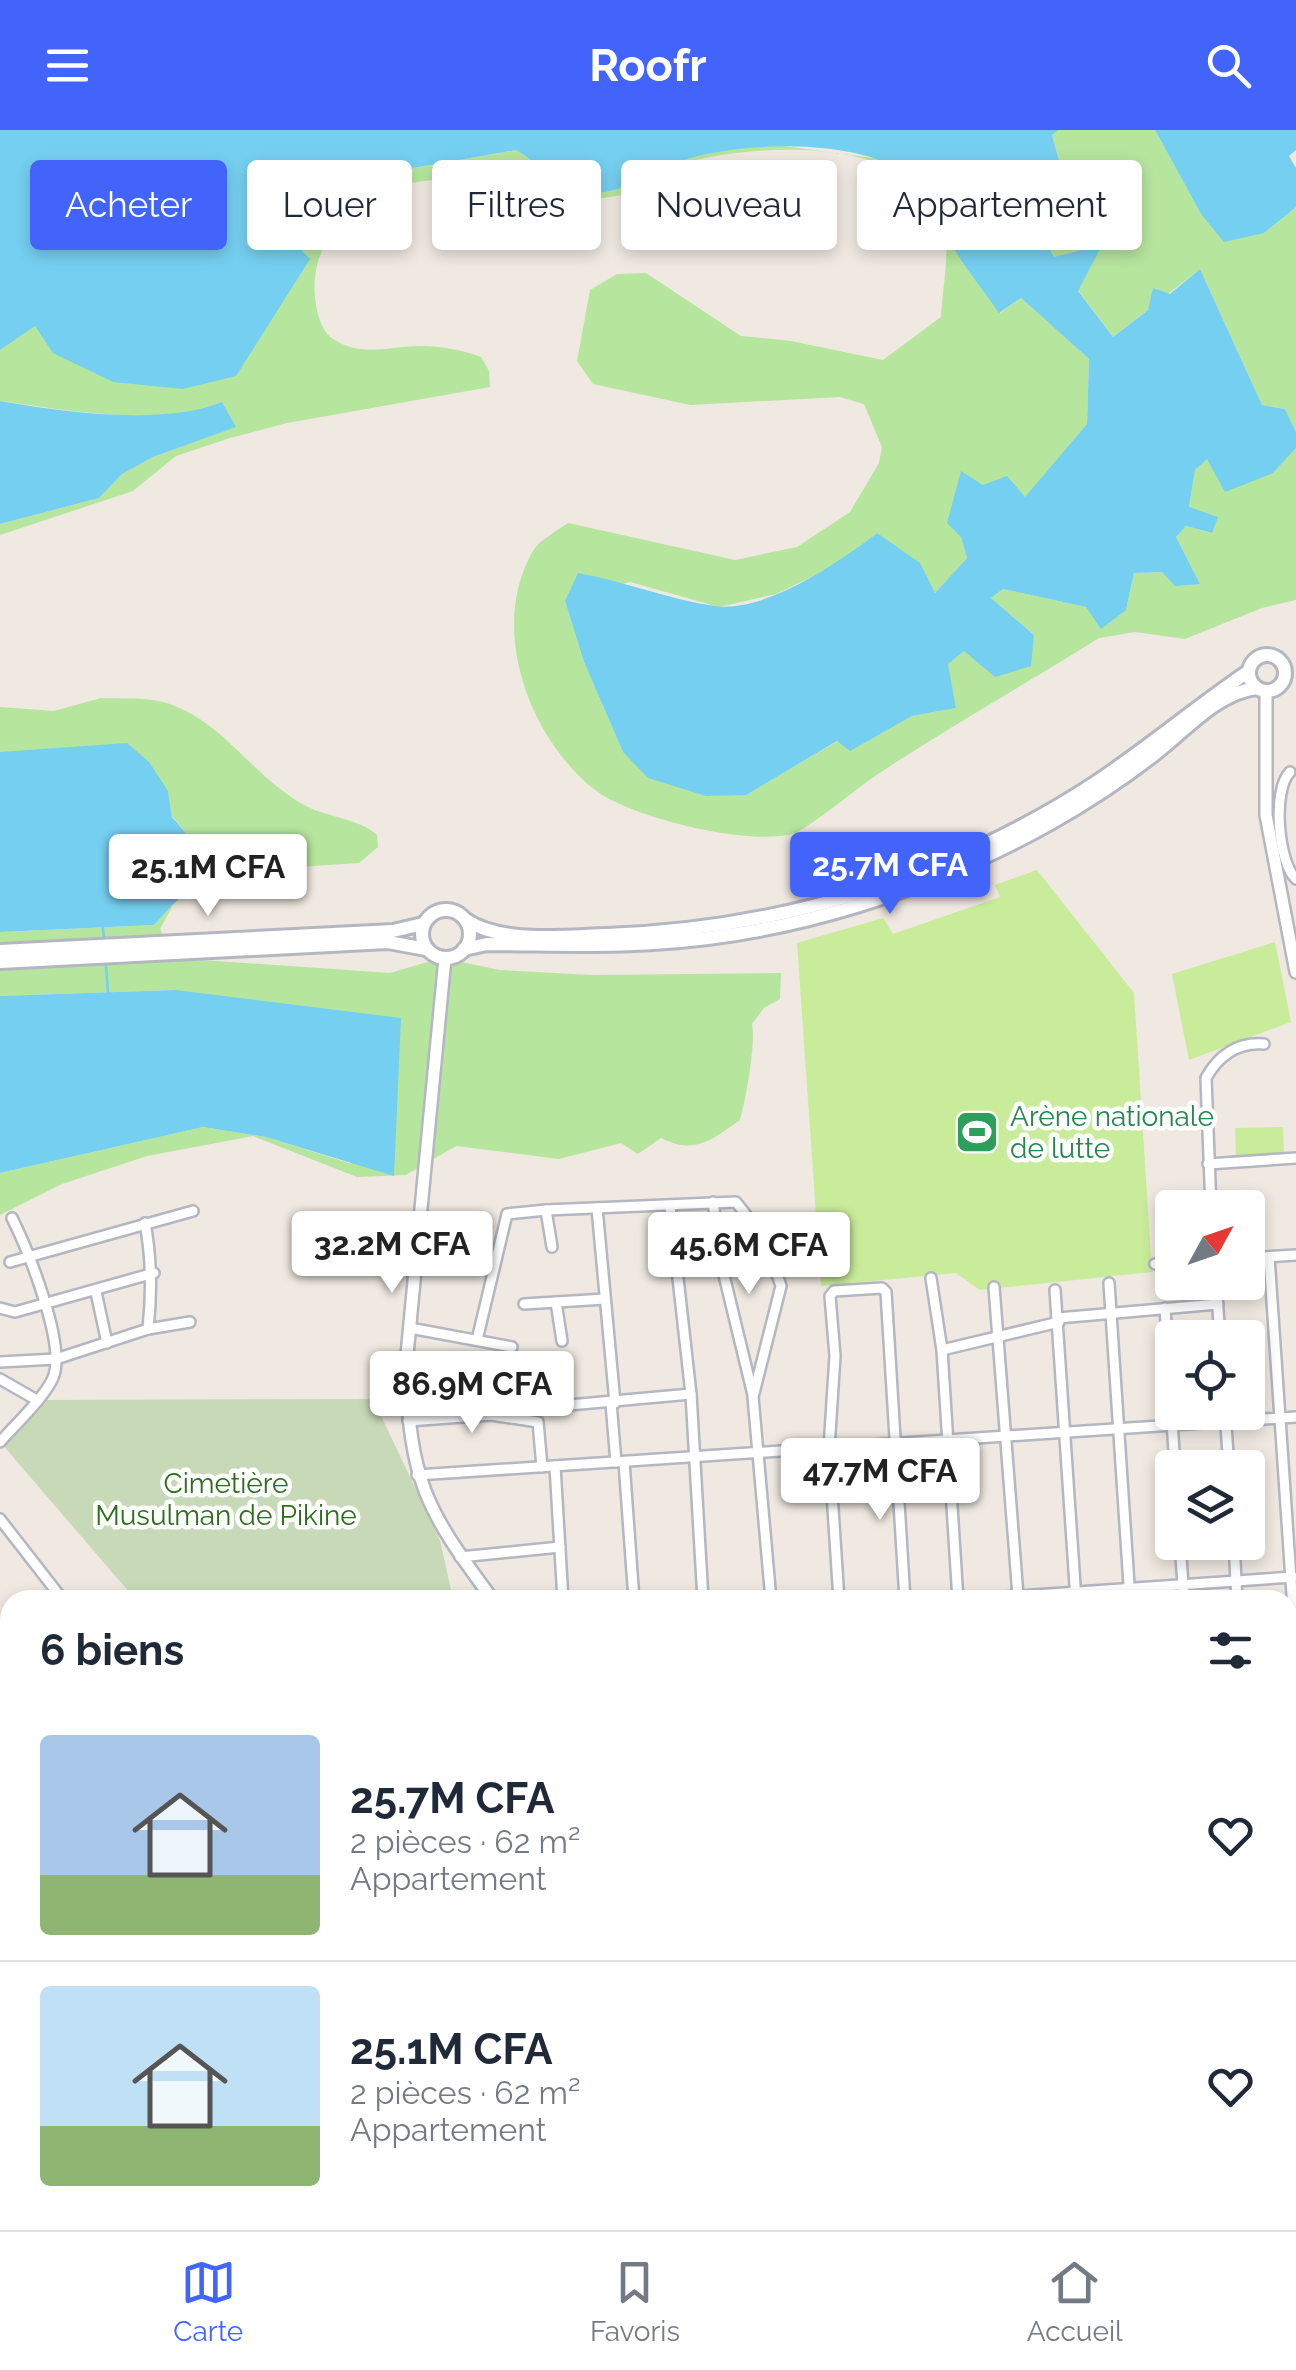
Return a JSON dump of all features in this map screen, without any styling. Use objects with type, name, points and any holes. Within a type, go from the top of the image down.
[{"type":"main road","points":[[0,950],[393,931],[423,924],[442,909],[456,911],[488,931],[510,934],[638,934],[738,922],[818,906],[908,877],[1042,815],[1105,776],[1248,671],[1257,658],[1296,654]]},
{"type":"main road","points":[[0,962],[388,942],[426,949],[445,958],[487,944],[656,943],[739,934],[820,916],[914,888],[1049,824],[1112,785],[1219,703],[1278,687],[1290,674],[1272,655]]},
{"type":"main road","points":[[1248,671],[1261,689]]},
{"type":"main road","points":[[464,950],[470,935],[466,920]]},
{"type":"main road","points":[[423,924],[426,949]]},
{"type":"street","points":[[1261,689],[1268,832],[1296,972]]},
{"type":"street","points":[[1264,771],[1293,772]]},
{"type":"street","points":[[1293,772],[1278,792],[1290,872],[1296,879]]},
{"type":"street","points":[[1282,830],[1296,830]]},
{"type":"street","points":[[445,958],[410,1328],[408,1422],[417,1475],[433,1513],[486,1590]]},
{"type":"street","points":[[1210,1190],[1206,1078],[1232,1050],[1247,1042],[1264,1044]]},
{"type":"street","points":[[1208,1164],[1296,1158]]},
{"type":"street","points":[[712,1202],[722,1267],[753,1397],[770,1590]]},
{"type":"street","points":[[477,1340],[505,1217],[512,1212],[670,1208],[736,1202],[747,1210],[766,1239],[781,1286],[753,1397]]},
{"type":"street","points":[[597,1208],[633,1590]]},
{"type":"street","points":[[670,1208],[691,1394],[703,1590]]},
{"type":"street","points":[[546,1210],[552,1247]]},
{"type":"street","points":[[10,1262],[193,1211]]},
{"type":"street","points":[[0,1442],[51,1382],[56,1359],[30,1254],[12,1218]]},
{"type":"street","points":[[144,1223],[154,1273],[148,1291],[148,1329]]},
{"type":"street","points":[[1265,1257],[1296,1255]]},
{"type":"street","points":[[1154,1590],[1293,1577],[1268,1257]]},
{"type":"street","points":[[0,1308],[8,1313],[154,1273]]},
{"type":"street","points":[[931,1278],[942,1350],[959,1590]]},
{"type":"street","points":[[1109,1283],[1130,1590]]},
{"type":"street","points":[[994,1287],[1018,1590]]},
{"type":"street","points":[[838,1590],[829,1448],[835,1356],[830,1296],[834,1291],[882,1288],[886,1292],[904,1590]]},
{"type":"street","points":[[1055,1290],[1076,1590]]},
{"type":"street","points":[[96,1292],[107,1342]]},
{"type":"street","points":[[524,1304],[605,1299]]},
{"type":"street","points":[[1218,1300],[1219,1320]]},
{"type":"street","points":[[556,1302],[562,1341]]},
{"type":"street","points":[[942,1350],[1058,1320],[1218,1304]]},
{"type":"street","points":[[1165,1308],[1166,1320]]},
{"type":"street","points":[[0,1362],[56,1359],[148,1329],[190,1322]]},
{"type":"street","points":[[410,1328],[512,1346]]},
{"type":"street","points":[[512,1418],[515,1378]]},
{"type":"street","points":[[0,1379],[36,1398]]},
{"type":"street","points":[[547,1407],[691,1394]]},
{"type":"street","points":[[1265,1418],[1296,1417]]},
{"type":"street","points":[[408,1422],[512,1418],[540,1422],[542,1467]]},
{"type":"street","points":[[417,1475],[1155,1426]]},
{"type":"street","points":[[554,1466],[562,1590]]},
{"type":"street","points":[[0,1519],[55,1590]]},
{"type":"street","points":[[460,1556],[560,1547]]},
{"type":"street","points":[[1181,1560],[1183,1590]]},
{"type":"street","points":[[1235,1560],[1237,1590]]},
{"type":"green space","points":[[1059,130],[1155,130],[1201,214],[1264,233],[1296,207],[1296,432],[1285,409],[1262,405],[1200,269],[1113,337],[1049,250],[1142,250],[1142,160],[1059,160],[1052,135]]},
{"type":"green space","points":[[783,146],[883,160],[800,150],[676,160],[733,148]]},
{"type":"green space","points":[[516,150],[531,160],[459,160]]},
{"type":"green space","points":[[432,165],[432,180],[412,183],[413,168]]},
{"type":"green space","points":[[621,172],[621,195],[601,199],[601,176]]},
{"type":"green space","points":[[301,250],[323,250],[315,285],[317,311],[333,339],[355,348],[429,346],[481,357],[489,371],[490,387],[287,423],[230,438],[176,456],[133,491],[0,535],[0,524],[99,498],[122,474],[153,457],[235,427],[222,402],[170,414],[112,415],[0,401],[0,350],[35,325],[236,375],[309,259]]},
{"type":"green space","points":[[946,250],[956,250],[1000,313],[1021,298],[1089,359],[1087,424],[1025,498],[983,485],[961,472],[961,537],[967,558],[934,594],[877,533],[834,566],[776,594],[719,607],[630,582],[565,601],[584,662],[623,752],[745,795],[838,741],[850,750],[912,716],[956,708],[947,664],[964,651],[1034,635],[991,598],[1003,589],[1086,607],[1126,610],[1134,573],[1162,572],[1200,584],[1176,537],[1186,526],[1211,533],[1189,507],[1195,470],[1206,458],[1273,473],[1296,448],[1296,600],[1262,608],[1185,639],[1135,632],[1099,638],[905,756],[792,834],[747,836],[690,827],[634,810],[595,790],[551,742],[522,680],[514,614],[520,581],[536,547],[568,523],[735,560],[797,547],[850,512],[879,463],[882,447],[864,404],[840,397],[690,405],[593,384],[577,361],[590,290],[617,274],[646,273],[741,336],[791,341],[883,360],[941,317]]},
{"type":"green space","points":[[101,698],[156,700],[184,710],[203,721],[287,794],[306,806],[361,825],[377,835],[378,847],[359,863],[283,868],[197,883],[173,905],[160,929],[168,944],[187,959],[390,973],[441,958],[500,970],[592,975],[781,973],[780,999],[764,1008],[752,1024],[752,1057],[740,1120],[702,1143],[683,1145],[661,1138],[638,1154],[621,1143],[559,1159],[456,1146],[406,1175],[357,1177],[253,1136],[147,1156],[62,1184],[0,1215],[0,1173],[203,1127],[266,1137],[352,1164],[175,990],[0,996],[0,932],[154,925],[195,880],[220,873],[172,816],[168,791],[0,752],[0,707],[54,711]]},
{"type":"green space","name":"Arène nationale de lutte","points":[[1037,870],[1134,993],[1152,1272],[980,1290],[956,1273],[821,1286],[797,943],[883,918],[893,934],[1000,897],[995,885]]},
{"type":"green space","points":[[1275,942],[1291,1022],[1189,1060],[1172,974]]},
{"type":"green space","points":[[1283,1127],[1284,1153],[1236,1155],[1235,1128]]},
{"type":"green space","name":"Cimetière Musulman de Pikine","points":[[373,1399],[440,1540],[451,1590],[127,1590],[1,1443],[38,1400]]},
{"type":"water","points":[[0,130],[1059,130],[1052,135],[1059,160],[878,160],[814,147],[777,146],[683,160],[621,160],[621,187],[605,192],[601,192],[601,160],[531,160],[516,150],[459,160],[432,160],[432,165],[412,169],[412,160],[247,160],[247,250],[301,250],[310,259],[236,376],[183,389],[113,382],[53,353],[35,326],[0,350]]},
{"type":"water","points":[[1155,130],[1296,130],[1296,150],[1289,156],[1296,168],[1296,207],[1264,233],[1224,242],[1201,214]]},
{"type":"water","points":[[955,250],[1050,250],[1054,257],[1099,250],[1078,291],[1113,337],[1148,310],[1153,288],[1170,294],[1200,269],[1262,405],[1285,409],[1296,432],[1296,448],[1273,473],[1225,492],[1207,459],[1195,470],[1189,507],[1218,517],[1212,533],[1186,526],[1176,537],[1200,584],[1175,586],[1162,572],[1134,573],[1126,610],[1101,629],[1086,607],[1003,589],[991,598],[1034,635],[1031,666],[995,677],[964,651],[948,664],[956,708],[912,716],[850,751],[837,741],[746,795],[706,796],[648,778],[623,752],[584,662],[565,601],[578,573],[698,603],[735,606],[756,602],[801,583],[877,533],[920,563],[935,593],[967,558],[961,537],[947,523],[961,471],[983,485],[1007,476],[1025,497],[1087,424],[1089,359],[1021,298],[999,313]]},
{"type":"water","points":[[0,401],[113,415],[171,414],[222,402],[236,427],[153,457],[122,474],[99,498],[0,524]]},
{"type":"water","points":[[127,743],[149,762],[168,791],[172,817],[221,873],[195,880],[154,925],[0,932],[0,752]]},
{"type":"water","points":[[175,990],[401,1018],[394,1176],[266,1137],[203,1127],[0,1173],[0,996]]},
{"type":"waterway","points":[[103,928],[104,937]]},
{"type":"waterway","points":[[106,966],[108,992]]},
{"type":"place","name":"Arène nationale de lutte","points":[[977,1132]]}]
